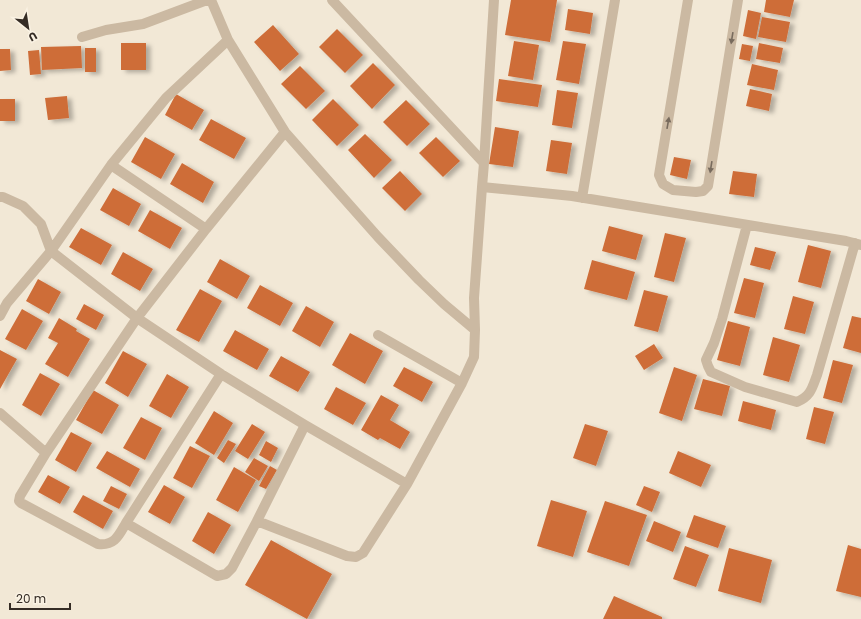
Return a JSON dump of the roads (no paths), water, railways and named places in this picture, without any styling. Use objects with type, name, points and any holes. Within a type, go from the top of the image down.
[{"type":"street","points":[[82,37],[106,30],[143,24],[207,0]]},
{"type":"street","points":[[211,0],[228,40],[285,132],[378,237],[419,280],[444,304],[476,330]]},
{"type":"street","points":[[332,0],[484,163]]},
{"type":"street","points":[[257,521],[347,556],[356,558],[363,553],[407,484],[462,383],[474,357],[476,330],[474,298],[494,0]]},
{"type":"street","points":[[582,198],[615,0]]},
{"type":"street","points":[[688,0],[659,175],[663,184],[673,190],[696,192],[702,191],[708,186],[738,0]]},
{"type":"street","points":[[0,316],[4,304],[51,251],[110,165],[166,98],[228,40]]},
{"type":"street","points":[[221,374],[113,542],[104,545],[98,544],[19,501],[20,496],[46,453],[137,318],[206,229],[285,132]]},
{"type":"street","points":[[110,165],[206,229]]},
{"type":"street","points":[[482,187],[582,198],[846,241],[858,244],[811,392],[804,399],[797,402],[745,387],[711,372],[706,360],[714,343],[722,319],[747,225]]},
{"type":"street","points":[[0,196],[23,206],[41,224],[51,251],[137,318],[221,374],[407,484]]},
{"type":"street","points":[[378,336],[462,383]]},
{"type":"street","points":[[0,413],[46,453]]},
{"type":"street","points":[[126,523],[217,576],[226,574],[232,568],[257,521],[305,425]]}]
